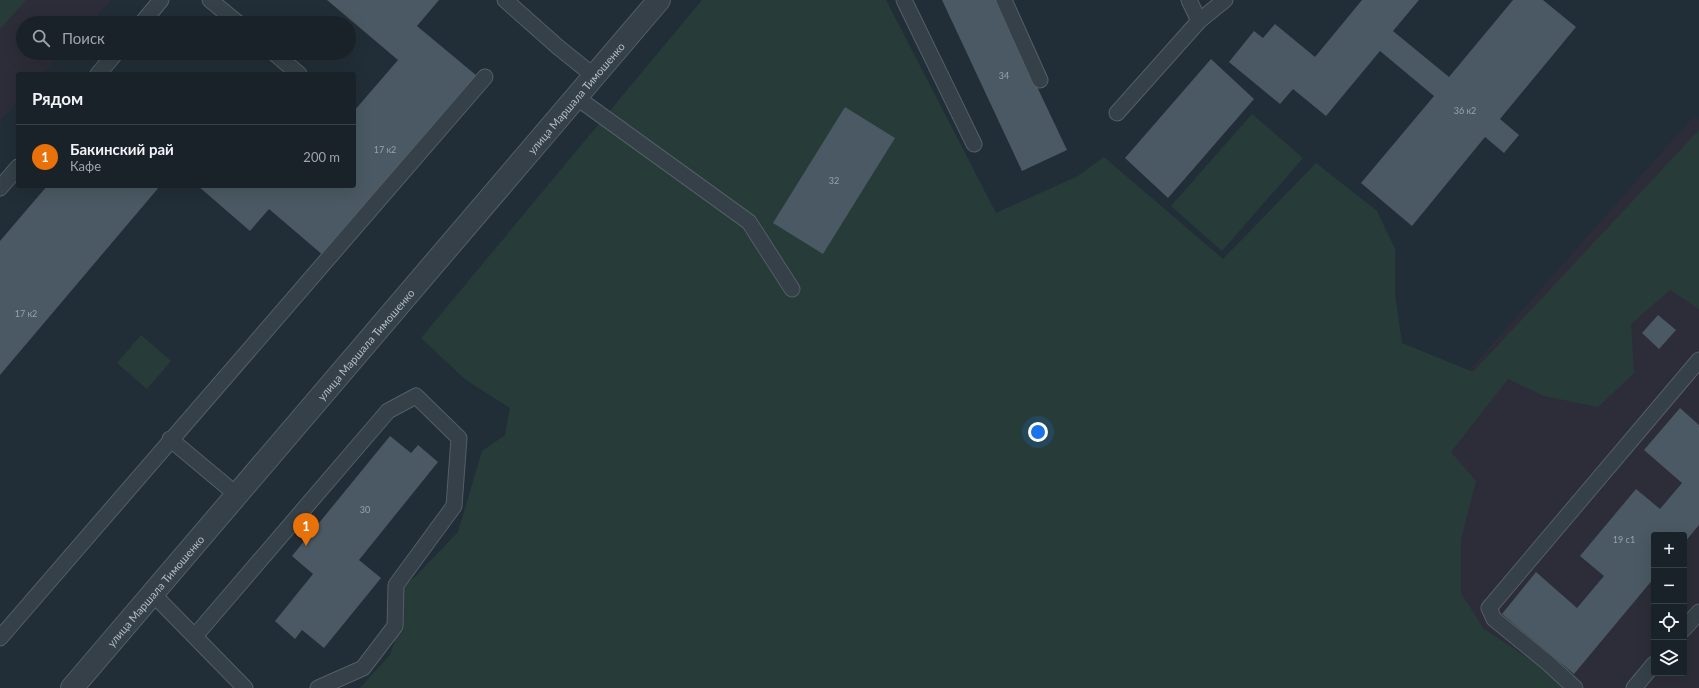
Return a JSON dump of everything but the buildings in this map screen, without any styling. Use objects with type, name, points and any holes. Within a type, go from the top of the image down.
[{"type":"street","name":"улица Маршала Тимошенко","points":[[72,688],[659,0]]},
{"type":"lane","points":[[148,16],[161,0]]},
{"type":"lane","points":[[210,0],[229,16]]},
{"type":"lane","points":[[505,0],[558,47],[594,76]]},
{"type":"lane","points":[[904,0],[974,144]]},
{"type":"lane","points":[[1004,0],[1040,80]]},
{"type":"lane","points":[[1189,0],[1199,21]]},
{"type":"lane","points":[[1117,113],[1199,21],[1225,0]]},
{"type":"lane","points":[[100,72],[110,60]]},
{"type":"lane","points":[[282,60],[297,72]]},
{"type":"lane","points":[[0,638],[170,439],[485,77]]},
{"type":"lane","points":[[576,97],[749,222],[792,289]]},
{"type":"lane","points":[[0,188],[16,169]]},
{"type":"lane","points":[[1575,688],[1548,663],[1494,619],[1489,608],[1699,360]]},
{"type":"lane","points":[[195,636],[388,411],[416,396],[459,438],[454,506],[396,585],[395,626],[363,668],[318,688]]},
{"type":"lane","points":[[170,439],[237,495]]},
{"type":"lane","points":[[152,594],[245,688]]},
{"type":"lane","points":[[1687,626],[1699,612]]},
{"type":"lane","points":[[1634,688],[1651,668]]},
{"type":"shaded area","points":[[0,0],[111,0],[96,16],[16,16],[16,60],[56,60],[45,72],[16,72],[16,103],[0,121]]},
{"type":"shaded area","points":[[1694,116],[1699,120],[1699,688],[1330,688],[1251,617]]},
{"type":"green space","points":[[0,0],[26,0],[0,29]]},
{"type":"green space","points":[[702,0],[886,0],[996,213],[1078,176],[1104,157],[1223,259],[1316,163],[1377,211],[1395,249],[1395,295],[1402,343],[1473,372],[1699,130],[1699,309],[1670,290],[1631,324],[1634,373],[1598,407],[1544,396],[1508,379],[1451,452],[1476,481],[1461,539],[1461,593],[1484,629],[1573,688],[360,688],[390,655],[404,611],[401,588],[417,575],[458,532],[482,451],[505,435],[510,408],[466,380],[421,338]]},
{"type":"green space","points":[[1252,114],[1303,158],[1222,251],[1171,206]]},
{"type":"green space","points":[[141,335],[171,361],[147,389],[117,363]]},
{"type":"place","name":"Бакинский рай","points":[[306,546]]}]
